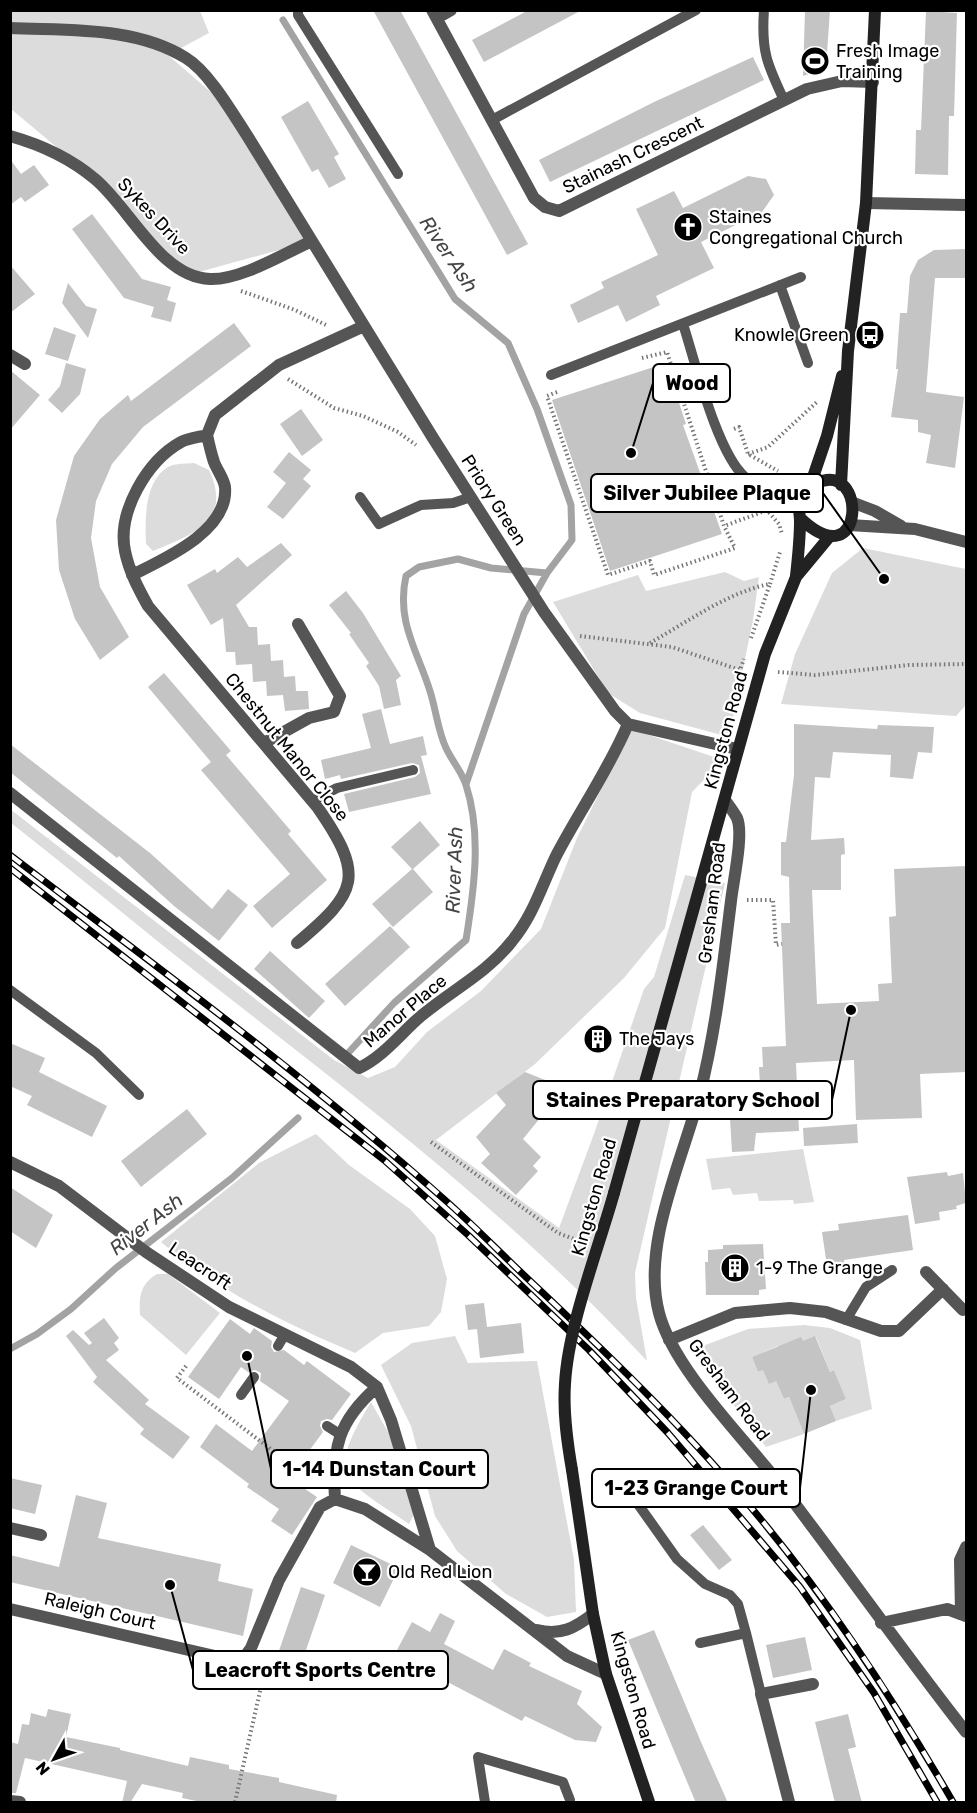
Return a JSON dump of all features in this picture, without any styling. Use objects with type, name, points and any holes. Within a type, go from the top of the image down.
[{"type":"street","name":"Stainash Crescent","points":[[451,10],[434,14],[534,198],[545,207],[559,211],[807,89],[842,81],[873,82]]},
{"type":"street","points":[[841,485],[848,351],[866,203],[875,10]]},
{"type":"street","name":"Priory Green","points":[[10,28],[141,38],[187,58],[217,90],[284,192],[364,326],[544,612],[596,687],[628,724]]},
{"type":"street","name":"Sykes Drive","points":[[10,136],[37,143],[64,157],[96,180],[170,263],[188,275],[210,279],[236,276],[312,241]]},
{"type":"street","points":[[866,203],[966,205]]},
{"type":"street","points":[[132,576],[176,553],[207,530],[221,510],[225,487],[213,460],[207,435],[215,415],[271,371],[337,337],[364,326]]},
{"type":"street","points":[[810,486],[821,480],[831,480],[841,485],[849,493],[854,503],[854,515],[849,525],[840,533],[830,536],[813,530],[801,519],[799,504],[810,486],[827,436],[848,351]]},
{"type":"street","points":[[10,355],[25,364]]},
{"type":"street","name":"Chestnut Manor Close","points":[[207,435],[182,441],[150,469],[137,489],[123,529],[124,550],[132,576],[148,606],[312,801],[340,841],[348,862],[348,887],[330,915],[297,943]]},
{"type":"street","points":[[854,503],[876,511],[905,529]]},
{"type":"street","name":"Kingston Road","points":[[796,577],[801,519]]},
{"type":"street","points":[[849,525],[905,529],[966,542]]},
{"type":"street","name":"Kingston Road","points":[[649,1803],[606,1674],[593,1614],[565,1429],[565,1382],[578,1317],[765,654],[786,597],[796,577],[830,536]]},
{"type":"street","points":[[264,743],[309,718],[334,712],[340,696],[298,624]]},
{"type":"street","points":[[628,724],[737,749]]},
{"type":"street","name":"Manor Place","points":[[10,793],[359,1068],[371,1063],[429,1010],[486,969],[513,940],[532,911],[556,856],[618,748],[628,724]]},
{"type":"street","name":"Gresham Road","points":[[725,800],[738,819],[731,900],[716,1010],[700,1091],[665,1209],[657,1253],[655,1282],[659,1313],[669,1340],[684,1366],[786,1492],[882,1623],[966,1732]]},
{"type":"street","name":"Leacroft","points":[[10,1162],[59,1186],[147,1252],[229,1307],[351,1367],[377,1387],[391,1420],[428,1534],[430,1550]]},
{"type":"street","points":[[926,1272],[963,1310]]},
{"type":"street","points":[[669,1340],[735,1313],[790,1308],[826,1312],[881,1331],[899,1331],[943,1289]]},
{"type":"street","points":[[335,1499],[339,1439],[354,1407],[377,1387]]},
{"type":"street","points":[[247,1654],[279,1580],[302,1538],[320,1507],[335,1499],[365,1509],[430,1550],[567,1656],[606,1674]]},
{"type":"street","points":[[10,1528],[41,1535]]},
{"type":"street","points":[[882,1623],[947,1609],[964,1615],[960,1560],[966,1547]]},
{"type":"street","name":"Raleigh Court","points":[[10,1609],[241,1662],[247,1654]]},
{"type":"street","points":[[532,1629],[550,1633],[565,1632],[593,1614]]},
{"type":"street","points":[[789,1803],[762,1694],[813,1684]]},
{"type":"street","points":[[10,1800],[20,1803]]},
{"type":"lane","points":[[298,10],[298,15],[398,174]]},
{"type":"lane","points":[[492,120],[696,10]]},
{"type":"lane","points":[[764,10],[762,38],[766,64],[784,100]]},
{"type":"lane","points":[[551,375],[801,277]]},
{"type":"lane","points":[[780,285],[808,363]]},
{"type":"lane","points":[[683,324],[720,434],[733,465],[759,487],[799,504]]},
{"type":"lane","points":[[360,497],[379,524],[421,505],[453,503],[471,497]]},
{"type":"lane","points":[[312,801],[337,788],[414,770]]},
{"type":"lane","points":[[10,990],[96,1053],[139,1095]]},
{"type":"lane","points":[[846,1320],[866,1287],[892,1270]]},
{"type":"lane","points":[[278,1346],[285,1334]]},
{"type":"lane","points":[[241,1395],[254,1377]]},
{"type":"lane","points":[[327,1426],[339,1439]]},
{"type":"lane","points":[[623,1483],[677,1559],[705,1584],[730,1595],[738,1604],[762,1694]]},
{"type":"lane","points":[[700,1643],[746,1633]]},
{"type":"lane","points":[[485,1803],[477,1757],[563,1782],[570,1800]]},
{"type":"path","points":[[210,279],[296,310],[325,325],[337,337]]},
{"type":"path","points":[[565,388],[547,396],[608,575],[650,561],[654,575],[735,548],[724,526],[667,352],[640,359]]},
{"type":"path","points":[[271,371],[300,385],[334,408],[363,416],[398,432],[429,454],[442,452]]},
{"type":"path","points":[[778,471],[748,454],[768,447],[819,399]]},
{"type":"path","points":[[559,633],[672,647],[740,670],[784,541],[779,524],[766,510],[724,526]]},
{"type":"path","points":[[770,584],[786,597]]},
{"type":"path","points":[[648,644],[726,601],[755,587],[770,584]]},
{"type":"path","points":[[778,672],[815,675],[909,665],[966,664]]},
{"type":"path","points":[[731,900],[773,900],[776,945],[782,944]]},
{"type":"path","points":[[431,1142],[558,1233],[582,1242]]},
{"type":"path","points":[[186,1366],[177,1378],[309,1478],[339,1439]]},
{"type":"path","points":[[235,1803],[263,1678],[247,1654]]},
{"type":"shaded area","points":[[10,11],[200,11],[209,33],[168,55],[227,106],[312,241],[188,275],[96,180],[11,109]]},
{"type":"shaded area","points":[[194,463],[209,470],[215,488],[216,502],[212,514],[195,532],[153,551],[146,544],[146,512],[155,480],[170,466]]},
{"type":"shaded area","points":[[863,548],[966,569],[966,705],[956,716],[781,704],[795,654],[832,573]]},
{"type":"shaded area","points":[[725,572],[744,581],[759,577],[753,620],[729,737],[640,713],[608,693],[553,602],[638,575],[646,591]]},
{"type":"shaded area","points":[[631,729],[723,760],[692,792],[665,928],[624,978],[535,1064],[436,1140],[559,1228],[644,989],[654,977],[685,875],[725,883],[635,1273],[636,1298],[647,1361],[597,1309],[491,1210],[323,1071],[11,823],[10,809],[334,1060],[368,1078],[395,1067],[427,1032],[481,991],[541,929],[577,838]]},
{"type":"shaded area","points":[[316,1134],[349,1165],[410,1209],[435,1236],[447,1279],[441,1312],[429,1326],[383,1333],[355,1353],[304,1331],[229,1291],[161,1242],[259,1163]]},
{"type":"shaded area","points":[[803,1149],[814,1202],[794,1204],[793,1200],[759,1201],[757,1193],[733,1195],[730,1188],[712,1190],[706,1159]]},
{"type":"shaded area","points":[[157,1274],[168,1274],[220,1313],[186,1355],[140,1315],[142,1291],[147,1282]]},
{"type":"shaded area","points":[[804,1325],[830,1328],[860,1340],[872,1409],[836,1421],[830,1406],[846,1399],[834,1370],[830,1372],[816,1337],[780,1351],[778,1346],[752,1357],[758,1372],[763,1370],[776,1381],[784,1399],[789,1397],[804,1434],[766,1447],[692,1350],[748,1329]]},
{"type":"shaded area","points":[[455,1336],[468,1363],[537,1361],[574,1560],[576,1612],[547,1617],[506,1594],[457,1551],[435,1516],[411,1426],[381,1365],[412,1343]]},
{"type":"shaded area","points":[[371,1402],[389,1434],[414,1514],[409,1524],[369,1497],[356,1486],[348,1475],[345,1462],[348,1447]]},
{"type":"building","points":[[373,10],[400,10],[528,244],[507,255]]},
{"type":"building","points":[[529,10],[582,10],[484,62],[472,40]]},
{"type":"building","points":[[805,10],[830,10],[826,68],[803,76]]},
{"type":"building","points":[[926,11],[957,13],[954,116],[949,116],[948,175],[915,174],[916,130],[921,130]]},
{"type":"building","points":[[753,57],[764,80],[550,182],[539,160],[654,102]]},
{"type":"building","points":[[308,101],[339,154],[334,157],[346,179],[329,188],[318,169],[312,172],[281,117]]},
{"type":"building","points":[[10,159],[21,174],[34,165],[49,185],[25,202],[21,197],[10,205]]},
{"type":"building","name":"Staines Congregational Church","points":[[748,176],[766,179],[774,195],[762,212],[701,242],[714,268],[656,296],[660,305],[626,322],[618,305],[578,323],[570,305],[604,288],[601,282],[658,255],[636,209],[674,191],[683,208]]},
{"type":"building","points":[[92,214],[142,279],[171,287],[167,300],[176,303],[171,322],[151,317],[154,307],[124,298],[72,229]]},
{"type":"building","points":[[966,249],[966,278],[935,278],[926,392],[964,397],[955,468],[926,463],[931,435],[918,432],[918,420],[891,417],[898,369],[896,369],[900,313],[907,313],[910,276],[918,260],[934,250]]},
{"type":"building","points":[[10,265],[35,294],[10,313]]},
{"type":"building","points":[[68,283],[86,306],[97,309],[88,338],[62,303]]},
{"type":"building","points":[[234,323],[251,346],[143,427],[112,464],[96,501],[91,538],[100,587],[129,637],[100,660],[75,619],[59,570],[56,520],[74,456],[100,419],[128,395],[131,401]]},
{"type":"building","points":[[54,327],[76,335],[68,361],[45,354]]},
{"type":"building","points":[[66,363],[86,369],[80,394],[62,413],[48,400],[60,386]]},
{"type":"building","points":[[666,363],[686,424],[683,425],[722,534],[610,571],[552,400]]},
{"type":"building","points":[[10,370],[40,395],[10,430]]},
{"type":"building","points":[[301,409],[323,440],[302,456],[280,424]]},
{"type":"building","points":[[289,452],[311,470],[303,479],[311,486],[283,519],[267,507],[286,483],[273,472]]},
{"type":"building","points":[[281,543],[292,555],[236,605],[249,627],[257,627],[258,645],[270,644],[271,661],[283,660],[284,677],[295,676],[296,691],[308,691],[309,709],[285,711],[283,695],[267,696],[266,681],[253,682],[252,664],[236,665],[235,652],[226,652],[223,618],[211,625],[187,585],[215,569],[217,573],[238,557],[247,567]]},
{"type":"building","points":[[346,591],[363,613],[401,676],[396,680],[401,705],[384,709],[379,686],[366,666],[369,663],[349,634],[351,633],[329,605]]},
{"type":"building","points":[[164,673],[231,751],[226,755],[291,831],[288,834],[327,880],[272,928],[253,906],[290,874],[201,770],[211,762],[148,687]]},
{"type":"building","points":[[381,709],[390,744],[423,736],[427,755],[421,756],[431,794],[349,812],[344,794],[415,777],[420,773],[419,765],[412,763],[341,779],[340,775],[325,779],[321,760],[371,748],[362,714]]},
{"type":"building","points":[[794,724],[877,729],[878,725],[934,727],[932,753],[918,752],[913,779],[890,777],[891,755],[833,752],[830,778],[815,777],[811,840],[844,838],[845,854],[841,855],[841,890],[812,890],[817,1004],[879,1001],[878,984],[892,983],[889,917],[896,916],[894,869],[966,866],[966,1072],[920,1074],[922,1118],[856,1120],[854,1060],[796,1063],[799,1131],[756,1133],[754,1151],[732,1152],[730,1118],[735,1117],[735,1105],[761,1102],[759,1067],[763,1067],[762,1047],[786,1046],[781,923],[790,923],[789,877],[781,875],[781,842],[786,842],[794,775]]},
{"type":"building","points":[[10,744],[150,853],[212,909],[228,889],[248,905],[219,941],[174,906],[119,856],[117,858],[10,772]]},
{"type":"building","points":[[420,821],[440,845],[413,869],[433,892],[393,927],[372,904],[412,869],[391,847]]},
{"type":"building","points":[[390,926],[410,947],[345,1006],[325,984]]},
{"type":"building","points":[[270,951],[325,1001],[309,1018],[254,969]]},
{"type":"building","points":[[10,1043],[45,1058],[39,1072],[107,1106],[92,1137],[27,1105],[32,1096],[10,1086]]},
{"type":"building","points":[[525,1072],[568,1089],[551,1117],[545,1112],[523,1139],[541,1157],[533,1166],[538,1171],[516,1195],[481,1163],[490,1154],[476,1137],[506,1105],[496,1093]]},
{"type":"building","points":[[187,1109],[207,1134],[141,1187],[121,1161]]},
{"type":"building","points":[[857,1124],[858,1143],[804,1146],[803,1128]]},
{"type":"building","points":[[947,1172],[948,1176],[963,1173],[966,1203],[956,1206],[957,1209],[939,1212],[940,1220],[915,1224],[907,1177]]},
{"type":"building","points":[[10,1187],[53,1215],[36,1248],[10,1231]]},
{"type":"building","points":[[908,1215],[913,1250],[844,1260],[844,1263],[827,1266],[822,1232],[839,1230],[838,1224]]},
{"type":"building","name":"1-9 The Grange","points":[[763,1244],[766,1289],[759,1290],[759,1295],[706,1295],[705,1262],[708,1262],[708,1250],[723,1249],[723,1245]]},
{"type":"building","points":[[484,1303],[487,1327],[521,1323],[524,1353],[480,1358],[477,1329],[468,1330],[465,1305]]},
{"type":"building","points":[[104,1318],[119,1338],[114,1343],[119,1350],[106,1360],[149,1400],[145,1404],[190,1437],[173,1459],[140,1434],[144,1429],[93,1382],[97,1377],[66,1336],[73,1330],[89,1345],[92,1343],[84,1333]]},
{"type":"building","points":[[230,1319],[250,1334],[254,1328],[272,1341],[271,1347],[274,1352],[284,1350],[304,1365],[307,1361],[351,1394],[332,1420],[321,1421],[320,1426],[323,1432],[289,1478],[317,1497],[292,1535],[271,1521],[279,1509],[247,1487],[249,1484],[200,1447],[216,1424],[252,1451],[289,1401],[260,1381],[261,1373],[255,1370],[248,1372],[241,1367],[219,1399],[188,1377]]},
{"type":"building","points":[[815,1336],[830,1372],[834,1370],[846,1399],[830,1406],[836,1421],[804,1434],[789,1397],[784,1399],[776,1381],[769,1384],[763,1370],[758,1372],[752,1357],[801,1337],[803,1341]]},
{"type":"building","points":[[10,1478],[42,1485],[35,1514],[10,1508]]},
{"type":"building","points":[[76,1495],[107,1503],[98,1538],[221,1564],[218,1581],[253,1589],[243,1636],[10,1582],[10,1555],[59,1567]]},
{"type":"building","points":[[703,1525],[732,1560],[719,1570],[690,1535]]},
{"type":"building","name":"Old Red Lion","points":[[351,1545],[399,1568],[380,1607],[333,1583]]},
{"type":"building","points":[[301,1587],[325,1595],[296,1679],[272,1671]]},
{"type":"building","points":[[440,1613],[455,1621],[444,1644],[493,1670],[504,1649],[531,1663],[529,1666],[582,1691],[577,1704],[602,1727],[596,1742],[575,1740],[525,1716],[522,1721],[440,1678],[442,1674],[397,1650],[412,1622],[430,1632]]},
{"type":"building","points":[[654,1630],[728,1803],[696,1803],[628,1640]]},
{"type":"building","points":[[805,1637],[812,1670],[773,1678],[766,1645]]},
{"type":"building","points":[[48,1709],[71,1714],[66,1737],[188,1766],[190,1757],[229,1765],[229,1769],[279,1778],[279,1782],[337,1795],[336,1803],[206,1803],[182,1798],[183,1793],[142,1784],[130,1803],[122,1803],[127,1781],[25,1758],[16,1793],[10,1793],[10,1742],[18,1744],[22,1724],[29,1725],[31,1713],[46,1717]]},
{"type":"building","points":[[848,1714],[856,1747],[848,1749],[862,1803],[835,1803],[815,1722]]},
{"type":"waterway","name":"River Ash","points":[[283,20],[455,299],[508,343],[537,409],[571,505],[572,540],[547,573],[491,568],[458,559],[419,567],[406,576],[404,607],[409,635],[430,691],[443,741],[464,780],[471,804],[475,842],[472,902],[466,940],[394,1003],[349,1052]]},
{"type":"waterway","name":"River Ash","points":[[466,784],[524,614],[547,573]]},
{"type":"waterway","name":"River Ash","points":[[10,1349],[37,1334],[71,1309],[116,1268],[232,1178],[298,1118]]},
{"type":"railway","points":[[10,855],[231,1023],[393,1154],[470,1223],[627,1374],[734,1487],[812,1585],[886,1691],[953,1802]]},
{"type":"railway","points":[[10,868],[384,1160],[468,1235],[589,1350],[668,1433],[800,1587],[874,1693],[937,1802]]},
{"type":"place","name":"Fresh Image Training","points":[[815,61]]},
{"type":"place","name":"Staines Congregational Church","points":[[688,227]]},
{"type":"place","name":"Knowle Green","points":[[870,335]]},
{"type":"place","name":"Wood","points":[[631,453]]},
{"type":"place","name":"Silver Jubilee Plaque","points":[[884,579]]},
{"type":"place","name":"Staines Preparatory School","points":[[851,1010]]},
{"type":"place","name":"The Jays","points":[[598,1039]]},
{"type":"place","name":"1-9 The Grange","points":[[735,1268]]},
{"type":"place","name":"1-14 Dunstan Court","points":[[247,1356]]},
{"type":"place","name":"1-23 Grange Court","points":[[811,1390]]},
{"type":"place","name":"Old Red Lion","points":[[367,1572]]},
{"type":"place","name":"Leacroft Sports Centre","points":[[170,1585]]}]
